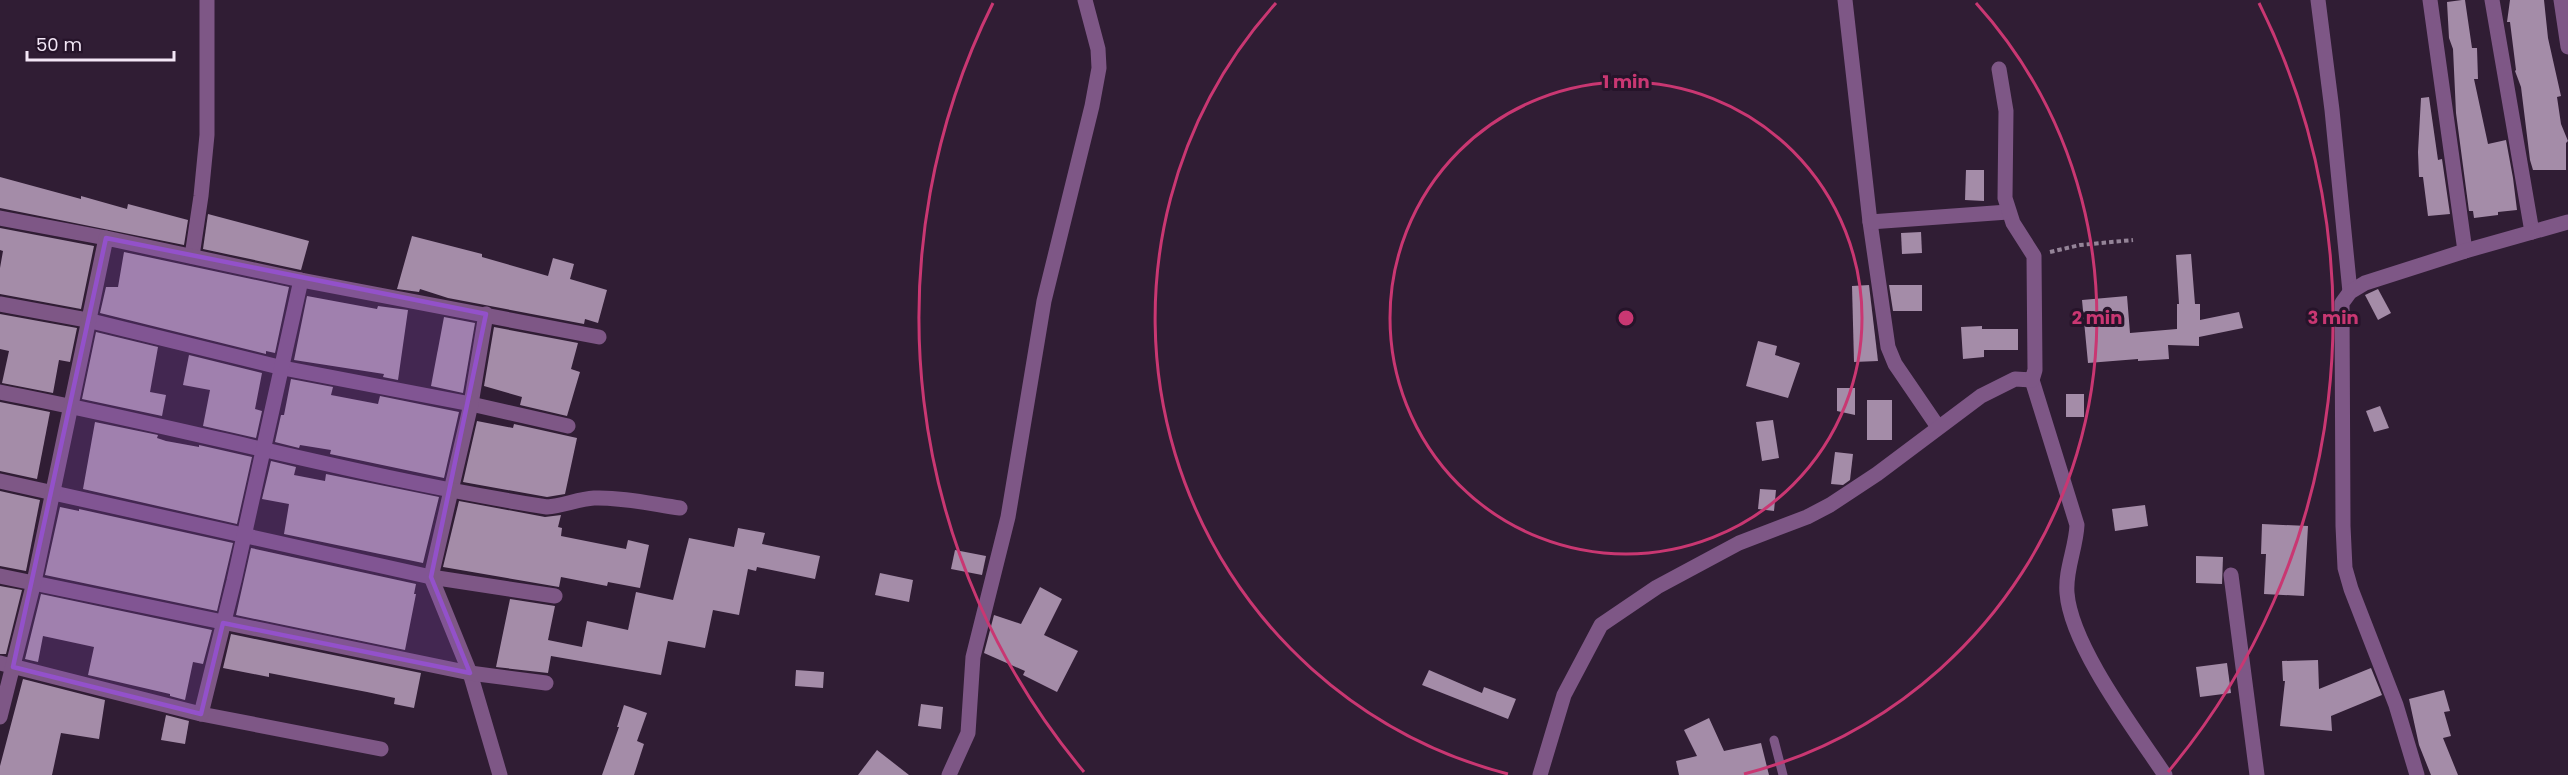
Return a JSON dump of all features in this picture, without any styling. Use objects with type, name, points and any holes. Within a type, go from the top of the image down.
[{"type":"street","points":[[192,256],[207,135],[207,0]]},
{"type":"street","points":[[949,775],[968,733],[973,657],[1008,517],[1044,302],[1099,69],[1098,49],[1085,0]]},
{"type":"street","points":[[1845,0],[1870,222],[1888,347],[1895,364],[1938,427]]},
{"type":"street","points":[[2318,0],[2332,110],[2350,292]]},
{"type":"street","points":[[2430,0],[2465,251]]},
{"type":"street","points":[[2493,0],[2532,232]]},
{"type":"street","points":[[2561,0],[2568,47]]},
{"type":"street","points":[[1999,69],[2006,111],[2005,198],[2008,212],[2034,256],[2035,369],[2032,380],[2078,525],[2076,545],[2067,579],[2067,596],[2074,626],[2112,695],[2165,775]]},
{"type":"street","points":[[1870,222],[2008,212]]},
{"type":"street","points":[[0,218],[301,280],[599,337]]},
{"type":"street","points":[[2416,775],[2396,705],[2351,590],[2345,568],[2342,303],[2350,292],[2365,283],[2465,251],[2568,222]]},
{"type":"street","points":[[0,717],[6,665],[33,582],[106,238]]},
{"type":"street","points":[[201,714],[244,535],[262,448],[283,368],[301,280]]},
{"type":"street","points":[[0,304],[87,320],[283,368],[471,404],[568,426]]},
{"type":"street","points":[[486,314],[471,404],[431,577],[470,673],[500,775]]},
{"type":"street","points":[[1540,775],[1564,695],[1601,625],[1658,587],[1739,543],[1807,517],[1830,505],[1877,474],[1938,427],[1998,386],[2015,379],[2032,380]]},
{"type":"street","points":[[0,392],[71,405],[451,492],[547,507],[561,506],[591,498],[607,498],[680,508]]},
{"type":"street","points":[[0,482],[53,491],[431,577],[555,596]]},
{"type":"street","points":[[2231,575],[2257,775]]},
{"type":"street","points":[[0,576],[470,673],[546,683]]},
{"type":"street","points":[[6,665],[201,714],[381,749]]},
{"type":"lane","points":[[1774,740],[1783,775]]},
{"type":"path","points":[[2034,256],[2080,245],[2133,240]]},
{"type":"highlighted area","points":[[106,238],[486,314],[431,577],[470,673],[223,623],[201,714],[13,667]]},
{"type":"building","points":[[2465,0],[2472,48],[2477,48],[2478,79],[2474,79],[2488,144],[2506,140],[2517,210],[2474,218],[2473,211],[2469,211],[2456,113],[2453,49],[2449,38],[2447,2]]},
{"type":"building","points":[[2510,0],[2544,0],[2548,38],[2561,96],[2557,97],[2561,124],[2568,141],[2566,143],[2566,170],[2533,170],[2521,87],[2515,71],[2510,22],[2507,22]]},
{"type":"building","points":[[2429,97],[2438,160],[2442,159],[2450,214],[2428,216],[2423,177],[2419,177],[2418,152],[2421,98]]},
{"type":"building","points":[[1966,170],[1984,170],[1984,201],[1965,200]]},
{"type":"building","points":[[0,177],[81,199],[81,196],[127,209],[128,204],[188,220],[184,245],[0,208]]},
{"type":"building","points":[[208,214],[309,241],[301,270],[203,249]]},
{"type":"building","points":[[0,228],[94,246],[81,309],[0,294],[0,268],[3,251],[0,250]]},
{"type":"building","points":[[1921,232],[1922,253],[1902,254],[1901,233]]},
{"type":"building","points":[[412,236],[482,254],[482,257],[548,276],[553,258],[574,264],[570,279],[607,290],[598,323],[585,319],[584,324],[448,298],[420,289],[419,292],[397,289]]},
{"type":"building","points":[[124,252],[289,287],[275,353],[266,351],[266,354],[100,313],[106,287],[118,287]]},
{"type":"building","points":[[2191,254],[2195,304],[2200,304],[2200,320],[2239,312],[2243,328],[2199,337],[2199,346],[2168,345],[2169,359],[2088,363],[2082,300],[2127,296],[2130,333],[2177,329],[2177,304],[2179,304],[2176,255]]},
{"type":"building","points":[[1869,285],[1878,361],[1854,362],[1852,286]]},
{"type":"building","points":[[1889,285],[1922,285],[1922,311],[1893,311]]},
{"type":"building","points":[[2378,289],[2391,313],[2378,320],[2365,295]]},
{"type":"building","points":[[307,296],[377,309],[378,306],[408,310],[398,380],[383,377],[384,374],[294,360]]},
{"type":"building","points":[[0,314],[77,328],[70,362],[59,360],[53,393],[2,383],[9,351],[0,349]]},
{"type":"building","points":[[444,317],[475,323],[463,393],[431,386]]},
{"type":"building","points":[[1982,326],[1982,329],[2018,329],[2018,350],[1984,350],[1984,357],[1963,359],[1961,327]]},
{"type":"building","points":[[494,327],[578,343],[571,369],[580,372],[567,416],[520,405],[522,397],[484,386]]},
{"type":"building","points":[[96,332],[158,347],[150,392],[166,395],[162,416],[82,399]]},
{"type":"building","points":[[1758,341],[1777,346],[1775,355],[1800,363],[1788,398],[1746,386]]},
{"type":"building","points":[[189,355],[262,373],[255,409],[262,411],[256,438],[203,426],[210,390],[183,385]]},
{"type":"building","points":[[291,379],[333,387],[331,395],[378,404],[380,396],[459,412],[444,478],[330,454],[331,450],[300,445],[299,448],[275,442],[281,415],[284,415]]},
{"type":"building","points":[[1837,388],[1855,388],[1855,415],[1837,411]]},
{"type":"building","points":[[2066,394],[2084,394],[2084,417],[2066,417]]},
{"type":"building","points":[[1867,400],[1892,400],[1892,440],[1867,440]]},
{"type":"building","points":[[0,402],[50,412],[37,479],[0,471]]},
{"type":"building","points":[[2380,406],[2389,428],[2374,432],[2366,411]]},
{"type":"building","points":[[1773,420],[1779,458],[1762,461],[1756,422]]},
{"type":"building","points":[[477,421],[513,428],[514,424],[577,438],[565,494],[547,497],[463,482]]},
{"type":"building","points":[[95,422],[158,435],[157,438],[166,441],[199,447],[199,445],[252,457],[237,524],[83,489]]},
{"type":"building","points":[[1835,452],[1853,454],[1850,480],[1843,485],[1831,484]]},
{"type":"building","points":[[271,461],[296,467],[294,475],[325,481],[326,474],[439,497],[423,563],[284,534],[289,504],[262,499]]},
{"type":"building","points":[[1760,489],[1776,490],[1774,511],[1758,509]]},
{"type":"building","points":[[0,491],[40,500],[26,571],[0,566]]},
{"type":"building","points":[[459,501],[545,517],[561,515],[558,527],[562,528],[561,536],[626,549],[628,540],[649,545],[640,588],[608,582],[607,586],[561,577],[559,587],[443,567]]},
{"type":"building","points":[[2145,505],[2148,526],[2115,531],[2112,509]]},
{"type":"building","points":[[60,507],[79,511],[79,509],[233,543],[217,611],[45,575]]},
{"type":"building","points":[[2262,524],[2308,526],[2304,596],[2264,594],[2266,554],[2261,554]]},
{"type":"building","points":[[738,528],[765,533],[762,544],[820,556],[815,579],[757,567],[756,571],[748,569],[739,615],[713,610],[705,648],[668,641],[661,675],[551,656],[548,673],[496,667],[510,599],[555,606],[548,640],[582,647],[587,621],[628,630],[636,592],[673,600],[689,538],[734,547]]},
{"type":"building","points":[[251,548],[416,584],[405,650],[236,615]]},
{"type":"building","points":[[955,550],[986,556],[982,575],[951,569]]},
{"type":"building","points":[[2196,556],[2223,557],[2222,584],[2196,583]]},
{"type":"building","points":[[880,573],[913,580],[909,602],[875,595]]},
{"type":"building","points":[[0,586],[22,590],[6,654],[0,654]]},
{"type":"building","points":[[1040,587],[1062,599],[1044,635],[1078,651],[1057,692],[1023,675],[1025,671],[984,653],[994,615],[1021,624]]},
{"type":"building","points":[[41,594],[212,630],[203,664],[193,662],[185,700],[170,696],[170,694],[88,675],[94,647],[43,636],[38,662],[25,659]]},
{"type":"building","points":[[231,634],[421,673],[414,708],[394,704],[395,698],[367,692],[269,673],[269,677],[223,668]]},
{"type":"building","points":[[2318,660],[2319,689],[2371,668],[2382,695],[2331,716],[2332,731],[2280,726],[2285,681],[2283,681],[2282,661]]},
{"type":"building","points":[[2227,663],[2231,693],[2200,697],[2196,667]]},
{"type":"building","points":[[796,670],[824,672],[823,688],[795,686]]},
{"type":"building","points":[[1429,670],[1482,693],[1484,687],[1516,699],[1508,719],[1422,685]]},
{"type":"building","points":[[23,679],[105,700],[99,739],[61,733],[52,775],[0,775],[0,766]]},
{"type":"building","points":[[2444,690],[2450,711],[2444,712],[2451,736],[2443,738],[2458,775],[2431,775],[2419,745],[2409,699]]},
{"type":"building","points":[[921,704],[943,707],[941,729],[918,726]]},
{"type":"building","points":[[624,705],[647,713],[637,741],[644,744],[634,775],[602,775],[619,727],[617,727]]},
{"type":"building","points":[[166,715],[189,721],[185,744],[161,740]]},
{"type":"building","points":[[1709,718],[1724,751],[1761,743],[1769,775],[1679,775],[1676,761],[1697,756],[1684,730]]},
{"type":"building","points":[[877,750],[909,775],[858,775]]}]
